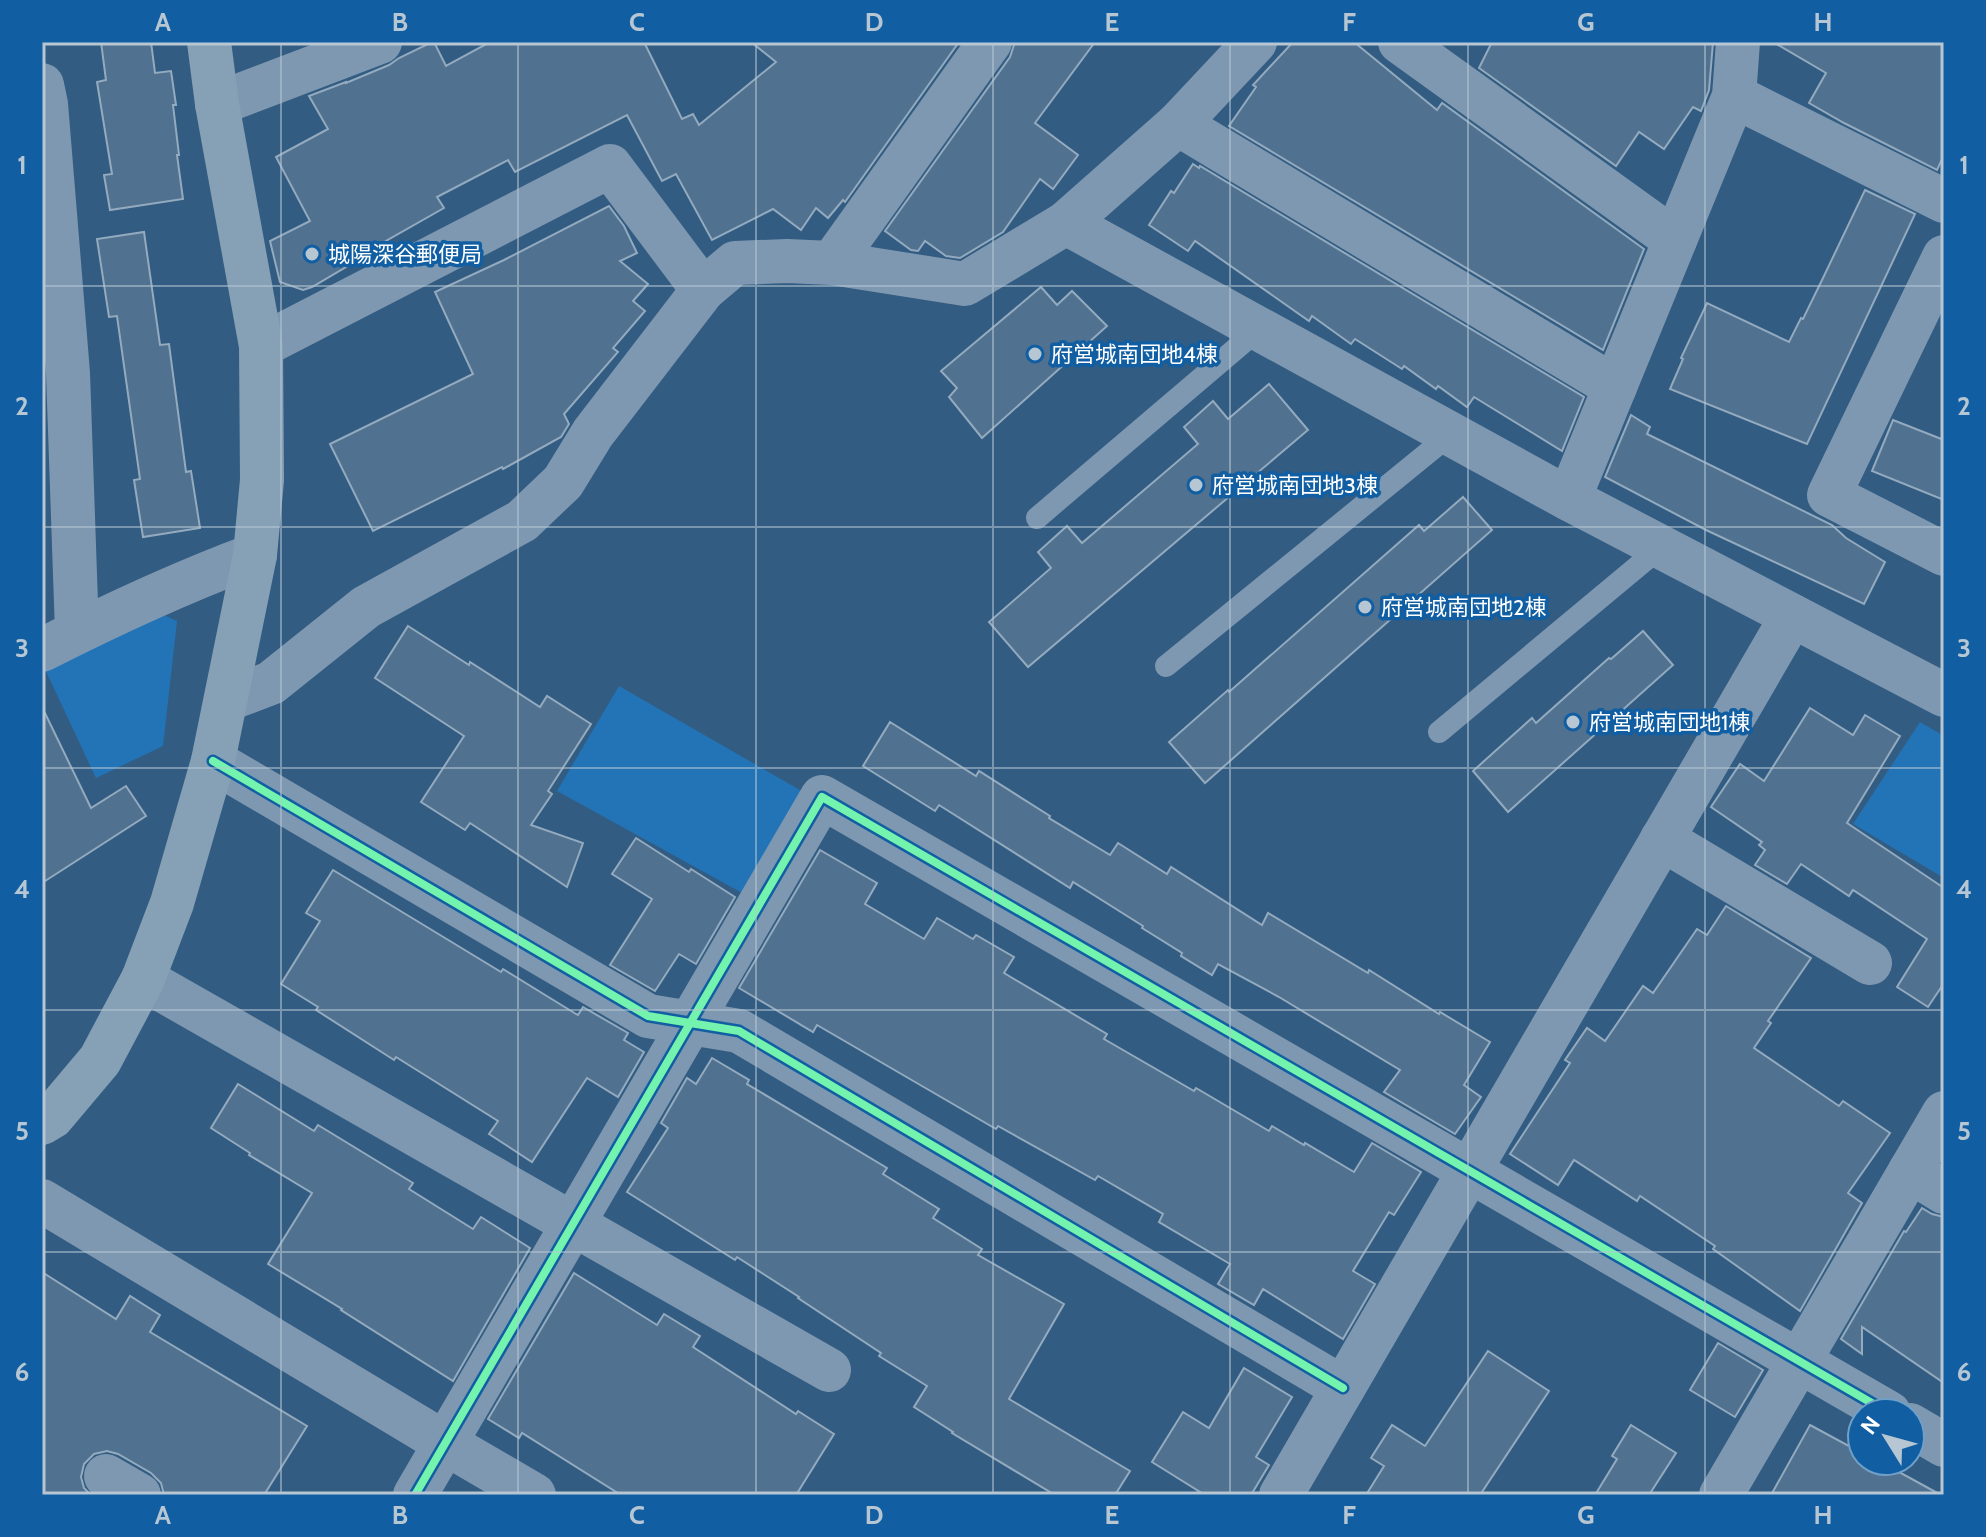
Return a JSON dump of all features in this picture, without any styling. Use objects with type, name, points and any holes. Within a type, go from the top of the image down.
[{"type":"street","points":[[42,1123],[52,1117],[100,1060],[143,979],[172,903],[213,761],[255,555],[262,480],[261,346],[217,104],[209,42]]},
{"type":"street","points":[[217,104],[380,42]]},
{"type":"street","points":[[832,263],[990,42]]},
{"type":"street","points":[[226,700],[271,683],[366,607],[522,521],[563,482],[593,433],[703,290],[735,263],[832,263],[965,284],[1066,223],[1178,124],[1255,42]]},
{"type":"street","points":[[1569,499],[1734,96],[1738,42]]},
{"type":"street","points":[[1420,48],[1675,240]]},
{"type":"street","points":[[1734,96],[1944,201]]},
{"type":"street","points":[[43,98],[55,379],[59,641],[219,568],[255,555]]},
{"type":"street","points":[[1178,124],[1615,387]]},
{"type":"street","points":[[261,346],[610,166],[703,290]]},
{"type":"street","points":[[1066,223],[1569,499],[1944,695]]},
{"type":"street","points":[[1944,257],[1829,495],[1944,554]]},
{"type":"street","points":[[1281,1495],[1792,616]]},
{"type":"street","points":[[213,761],[648,1016],[739,1031],[1343,1388]]},
{"type":"street","points":[[415,1495],[822,797],[1861,1397]]},
{"type":"street","points":[[1662,839],[1870,963]]},
{"type":"street","points":[[143,979],[829,1370]]},
{"type":"street","points":[[1721,1495],[1799,1361],[1927,1182],[1944,1113]]},
{"type":"street","points":[[42,1201],[534,1495]]},
{"type":"street","points":[[1926,1434],[1944,1445]]},
{"type":"lane","points":[[1037,518],[1259,329]]},
{"type":"lane","points":[[1166,666],[1451,434]]},
{"type":"lane","points":[[1439,732],[1661,547]]},
{"type":"shaded area","points":[[155,611],[177,621],[163,746],[96,778],[43,665]]},
{"type":"shaded area","points":[[619,686],[807,794],[744,894],[557,791]]},
{"type":"shaded area","points":[[1920,722],[1944,736],[1944,878],[1853,824]]},
{"type":"building","points":[[101,42],[151,42],[155,73],[171,71],[183,199],[110,210],[104,175],[112,174],[97,82],[106,80]]},
{"type":"building","points":[[432,42],[446,66],[490,42],[644,42],[682,119],[693,114],[699,125],[776,62],[751,42],[959,42],[845,202],[843,200],[828,218],[816,208],[801,230],[773,209],[712,240],[676,174],[662,181],[627,115],[515,172],[508,160],[437,197],[444,208],[312,287],[303,290],[280,282],[270,241],[310,221],[276,157],[328,129],[309,96],[389,65]]},
{"type":"building","points":[[1015,42],[1095,42],[1035,123],[1078,155],[1053,189],[1040,179],[1003,232],[960,258],[946,256],[925,241],[918,251],[911,250],[885,231],[1010,57]]},
{"type":"building","points":[[1293,42],[1354,42],[1437,110],[1442,103],[1644,249],[1603,350],[1229,126],[1256,87],[1253,85]]},
{"type":"building","points":[[1492,42],[1713,42],[1709,90],[1701,111],[1693,107],[1664,149],[1639,132],[1616,166],[1479,68]]},
{"type":"building","points":[[1773,42],[1944,42],[1944,155],[1937,170],[1809,103],[1826,73]]},
{"type":"building","points":[[1193,164],[1584,397],[1562,451],[1474,397],[1467,407],[1438,386],[1436,389],[1404,366],[1402,369],[1355,339],[1351,344],[1312,316],[1309,321],[1195,241],[1188,251],[1149,225]]},
{"type":"building","points":[[1865,190],[1915,214],[1807,444],[1670,389],[1707,303],[1789,342]]},
{"type":"building","points":[[609,206],[624,226],[637,253],[620,261],[648,284],[633,301],[645,311],[613,348],[618,352],[564,414],[569,424],[561,437],[503,469],[373,531],[330,444],[473,374],[435,292]]},
{"type":"building","points":[[144,232],[160,345],[169,344],[186,472],[191,471],[200,528],[143,537],[134,480],[140,479],[117,316],[109,317],[97,239]]},
{"type":"building","name":"府営城南団地4棟","points":[[1041,287],[1057,305],[1072,291],[1107,326],[982,438],[949,397],[957,388],[941,371]]},
{"type":"building","name":"府営城南団地3棟","points":[[1269,384],[1308,430],[1028,667],[989,622],[1051,568],[1038,552],[1067,526],[1082,543],[1198,444],[1184,427],[1213,401],[1228,419]]},
{"type":"building","points":[[1631,415],[1650,427],[1647,434],[1832,525],[1846,538],[1885,562],[1864,604],[1706,530],[1605,477]]},
{"type":"building","points":[[1893,420],[1944,440],[1944,500],[1872,471]]},
{"type":"building","name":"府営城南団地2棟","points":[[1463,497],[1492,530],[1205,783],[1169,742],[1419,525],[1424,531]]},
{"type":"building","points":[[408,626],[540,707],[547,696],[591,724],[548,791],[552,794],[531,825],[583,843],[567,887],[470,823],[465,830],[421,802],[464,736],[375,678]]},
{"type":"building","name":"府営城南団地1棟","points":[[1643,631],[1673,665],[1508,812],[1473,771],[1532,718],[1536,723]]},
{"type":"building","points":[[42,707],[91,808],[126,786],[146,816],[42,883]]},
{"type":"building","points":[[1810,708],[1853,735],[1865,715],[1900,736],[1847,823],[1944,888],[1944,983],[1928,1007],[1897,987],[1927,939],[1853,890],[1849,896],[1801,864],[1787,884],[1755,865],[1765,850],[1759,845],[1762,842],[1711,807],[1740,764],[1764,781]]},
{"type":"building","points":[[890,722],[976,776],[979,771],[1110,855],[1118,843],[1167,874],[1171,867],[1262,925],[1268,913],[1490,1042],[1464,1085],[1481,1097],[1455,1134],[1384,1092],[1400,1070],[1218,964],[1212,975],[1073,882],[1070,888],[939,805],[935,811],[863,766]]},
{"type":"building","points":[[636,838],[735,897],[696,964],[679,954],[655,991],[610,965],[652,899],[612,874]]},
{"type":"building","points":[[820,850],[877,883],[865,904],[924,939],[937,918],[973,939],[976,935],[1014,957],[1004,973],[1107,1034],[1104,1039],[1194,1091],[1196,1088],[1269,1131],[1272,1126],[1354,1172],[1372,1143],[1421,1172],[1394,1215],[1389,1212],[1353,1271],[1375,1284],[1343,1339],[1263,1289],[1254,1305],[1218,1284],[1230,1264],[1159,1222],[1163,1214],[1098,1176],[1095,1180],[998,1126],[996,1129],[817,1025],[813,1032],[739,988]]},
{"type":"building","points":[[333,870],[576,1014],[583,1007],[628,1033],[624,1040],[644,1052],[618,1097],[587,1078],[532,1162],[489,1134],[498,1121],[396,1057],[394,1060],[281,984],[320,921],[306,913]]},
{"type":"building","points":[[1726,906],[1811,958],[1768,1021],[1771,1023],[1754,1048],[1839,1106],[1843,1101],[1890,1133],[1848,1193],[1862,1203],[1800,1311],[1713,1249],[1715,1246],[1640,1196],[1637,1201],[1574,1160],[1558,1185],[1510,1154],[1570,1063],[1565,1060],[1587,1028],[1605,1041],[1643,986],[1653,993],[1697,929],[1707,935]]},
{"type":"building","points":[[712,1058],[749,1080],[747,1084],[887,1168],[883,1174],[939,1209],[933,1218],[982,1249],[978,1255],[1064,1304],[1009,1399],[1130,1471],[1115,1495],[1055,1495],[952,1433],[914,1407],[927,1386],[879,1356],[881,1353],[799,1297],[627,1192],[668,1128],[661,1123],[687,1078],[696,1084]]},
{"type":"building","points":[[238,1084],[314,1131],[318,1125],[413,1183],[409,1189],[473,1229],[481,1217],[530,1248],[453,1381],[268,1264],[312,1193],[211,1128]]},
{"type":"building","points":[[1922,1208],[1944,1217],[1944,1383],[1862,1327],[1862,1354],[1841,1339],[1904,1231]]},
{"type":"building","points":[[42,1272],[116,1319],[130,1296],[160,1315],[150,1332],[307,1426],[264,1495],[164,1495],[161,1483],[151,1473],[107,1451],[94,1454],[84,1464],[81,1477],[84,1488],[91,1495],[42,1495]]},
{"type":"building","points":[[574,1273],[657,1325],[664,1314],[700,1336],[693,1347],[796,1414],[798,1411],[834,1434],[796,1495],[621,1495],[522,1433],[519,1438],[488,1419]]},
{"type":"building","points":[[1718,1343],[1763,1370],[1735,1417],[1690,1390]]},
{"type":"building","points":[[1488,1351],[1549,1391],[1480,1495],[1366,1495],[1384,1466],[1371,1458],[1392,1425],[1425,1446]]},
{"type":"building","points":[[1244,1368],[1292,1397],[1256,1457],[1269,1465],[1251,1495],[1205,1495],[1152,1462],[1183,1412],[1209,1428]]},
{"type":"building","points":[[1631,1425],[1676,1453],[1649,1495],[1595,1495],[1617,1459],[1612,1456]]},
{"type":"building","points":[[1810,1425],[1846,1444],[1846,1477],[1908,1477],[1941,1495],[1771,1495]]},
{"type":"cycle path","points":[[213,761],[648,1016],[739,1031],[1343,1388]]},
{"type":"cycle path","points":[[415,1495],[822,797],[1861,1397]]},
{"type":"place","name":"城陽深谷郵便局","points":[[312,254]]},
{"type":"place","name":"府営城南団地4棟","points":[[1035,354]]},
{"type":"place","name":"府営城南団地3棟","points":[[1196,485]]},
{"type":"place","name":"府営城南団地2棟","points":[[1365,607]]},
{"type":"place","name":"府営城南団地1棟","points":[[1573,722]]}]
